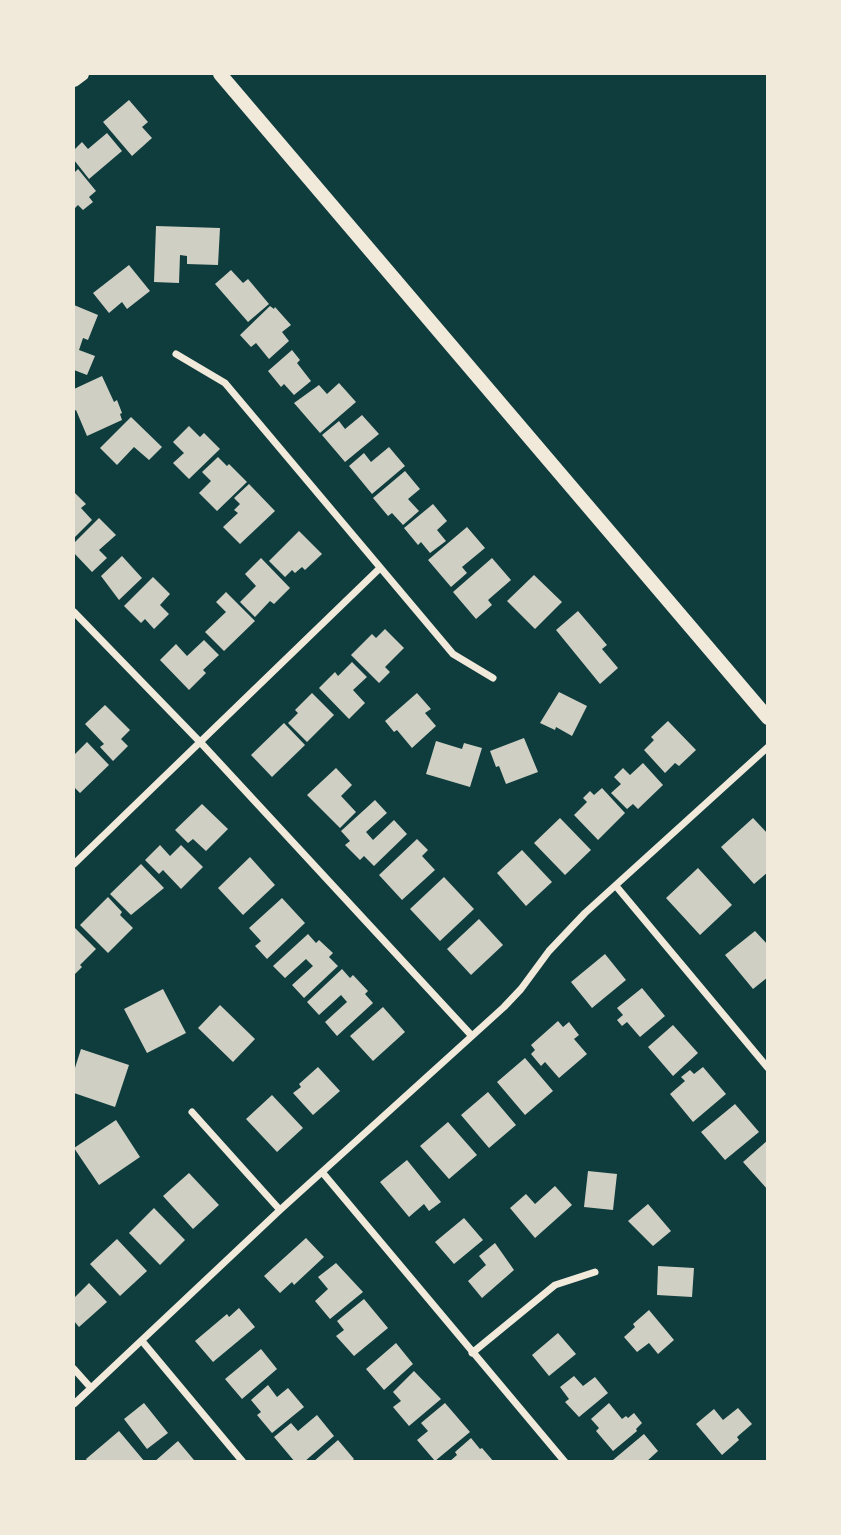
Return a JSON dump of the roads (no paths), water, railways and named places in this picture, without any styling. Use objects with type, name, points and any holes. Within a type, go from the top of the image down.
[{"type":"main road","points":[[74,80],[82,74]]},
{"type":"main road","points":[[220,74],[768,718]]},
{"type":"street","points":[[176,354],[225,383],[453,654],[493,678]]},
{"type":"street","points":[[74,864],[380,568]]},
{"type":"street","points":[[74,612],[201,743],[472,1036]]},
{"type":"street","points":[[74,1404],[280,1210],[512,999],[558,941],[768,747]]},
{"type":"street","points":[[616,886],[768,1068]]},
{"type":"street","points":[[192,1112],[280,1210]]},
{"type":"street","points":[[323,1172],[565,1461]]},
{"type":"street","points":[[472,1353],[555,1285],[595,1272]]},
{"type":"street","points":[[142,1341],[243,1461]]},
{"type":"street","points":[[74,1369],[90,1388]]}]
